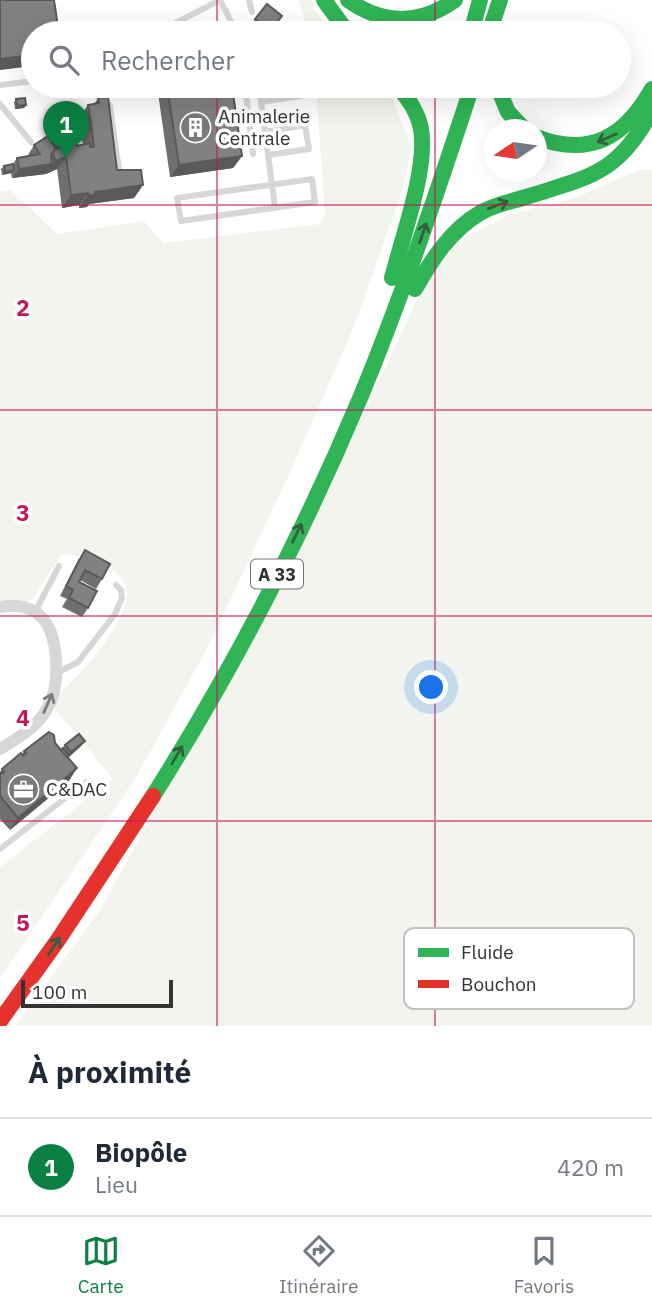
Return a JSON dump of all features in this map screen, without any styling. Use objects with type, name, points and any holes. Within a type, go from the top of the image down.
[{"type":"highway","points":[[324,0],[339,21]]},
{"type":"highway","points":[[348,0],[369,13],[403,20],[434,13],[455,0]]},
{"type":"highway","points":[[474,21],[480,0]]},
{"type":"highway","points":[[493,21],[499,1]]},
{"type":"highway","points":[[499,1],[500,21]]},
{"type":"highway","points":[[547,140],[569,147],[603,141],[618,134],[632,120],[652,89]]},
{"type":"highway","points":[[392,278],[423,148],[414,111],[406,98]]},
{"type":"highway","points":[[324,441],[404,248],[452,98]]},
{"type":"highway","name":"A 33","points":[[0,1021],[141,818],[251,628],[342,438],[374,361],[414,258],[468,98]]},
{"type":"highway","points":[[502,98],[515,119]]},
{"type":"highway","points":[[374,361],[430,261],[459,229],[494,206],[602,173],[629,149],[652,110]]},
{"type":"highway","name":"A 33","points":[[0,999],[128,811],[228,637],[297,499]]},
{"type":"street","points":[[0,607],[16,606],[35,612],[46,621],[53,633],[57,673],[51,700],[41,718],[24,734],[0,749]]},
{"type":"lane","points":[[179,21],[220,0],[231,21]]},
{"type":"lane","points":[[249,0],[252,12]]},
{"type":"lane","points":[[0,85],[21,82]]},
{"type":"lane","points":[[104,98],[110,106],[120,177]]},
{"type":"lane","points":[[246,98],[253,153]]},
{"type":"lane","points":[[260,98],[275,208]]},
{"type":"lane","points":[[261,102],[288,98]]},
{"type":"lane","points":[[0,104],[31,142]]},
{"type":"lane","points":[[265,132],[305,125],[309,149],[268,155]]},
{"type":"lane","points":[[312,178],[315,202],[275,208],[181,221],[177,198],[312,178]]},
{"type":"lane","points":[[35,612],[59,566]]},
{"type":"lane","points":[[57,673],[78,662],[115,614],[122,598],[121,590],[116,585]]},
{"type":"lane","points":[[0,849],[86,782]]},
{"type":"shaded area","points":[[299,0],[312,0],[314,9],[324,21],[305,21]]},
{"type":"shaded area","points":[[317,98],[391,98],[411,146],[405,183],[355,324],[291,470],[211,641],[138,774],[0,979],[0,867],[113,779],[53,706],[55,698],[77,677],[113,631],[126,600],[126,587],[118,574],[109,568],[74,555],[62,554],[33,598],[26,603],[0,606],[0,191],[11,190],[57,234],[144,221],[163,243],[320,224],[325,214]]},
{"type":"shaded area","points":[[639,170],[652,170],[652,1026],[15,1026],[99,912],[313,523],[419,295],[444,259],[465,237],[510,214],[574,198]]},
{"type":"building","points":[[0,0],[54,0],[57,21],[21,21],[21,56],[0,59]]},
{"type":"building","points":[[267,4],[282,16],[278,21],[255,19]]},
{"type":"building","points":[[25,98],[26,105],[17,106],[16,99]]},
{"type":"building","points":[[98,98],[108,98],[117,170],[141,170],[143,185],[95,192],[95,195],[71,195],[66,157],[55,161],[53,152],[60,148],[53,137],[74,126],[77,146],[90,143],[90,147],[94,147],[88,105],[99,103]]},
{"type":"building","name":"Animalerie Centrale","points":[[169,98],[234,98],[242,156],[179,165]]},
{"type":"building","points":[[48,136],[56,149],[51,155],[52,164],[19,169],[17,158],[40,154],[34,145]]},
{"type":"building","points":[[13,164],[14,170],[5,172],[4,166]]},
{"type":"building","points":[[85,550],[110,564],[102,579],[85,570],[79,582],[97,591],[88,608],[69,598],[73,590],[66,586]]},
{"type":"building","points":[[49,732],[54,735],[55,743],[77,768],[18,818],[0,796],[0,773]]},
{"type":"building","points":[[79,734],[85,741],[71,752],[65,745]]},
{"type":"traffic: fast","points":[[324,0],[339,21]]},
{"type":"traffic: fast","points":[[348,0],[375,14],[402,19],[428,14],[455,0]]},
{"type":"traffic: fast","points":[[474,21],[480,0]]},
{"type":"traffic: fast","points":[[493,21],[500,0]]},
{"type":"traffic: fast","points":[[547,140],[573,145],[604,139],[630,120],[652,89]]},
{"type":"traffic: fast","points":[[392,278],[421,163],[421,129],[418,117],[407,98]]},
{"type":"traffic: fast","points":[[153,796],[239,650],[291,550],[339,448],[406,281],[468,98]]},
{"type":"traffic: fast","points":[[502,98],[515,119]]},
{"type":"traffic: fast","points":[[415,289],[443,246],[470,220],[491,207],[568,184],[600,170],[627,148],[652,110]]},
{"type":"traffic: jam","points":[[0,1021],[58,940],[153,796]]},
{"type":"place","name":"Animalerie Centrale","points":[[195,127]]},
{"type":"place","name":"Biopôle","points":[[66,159]]},
{"type":"place","name":"C&DAC","points":[[23,789]]}]
